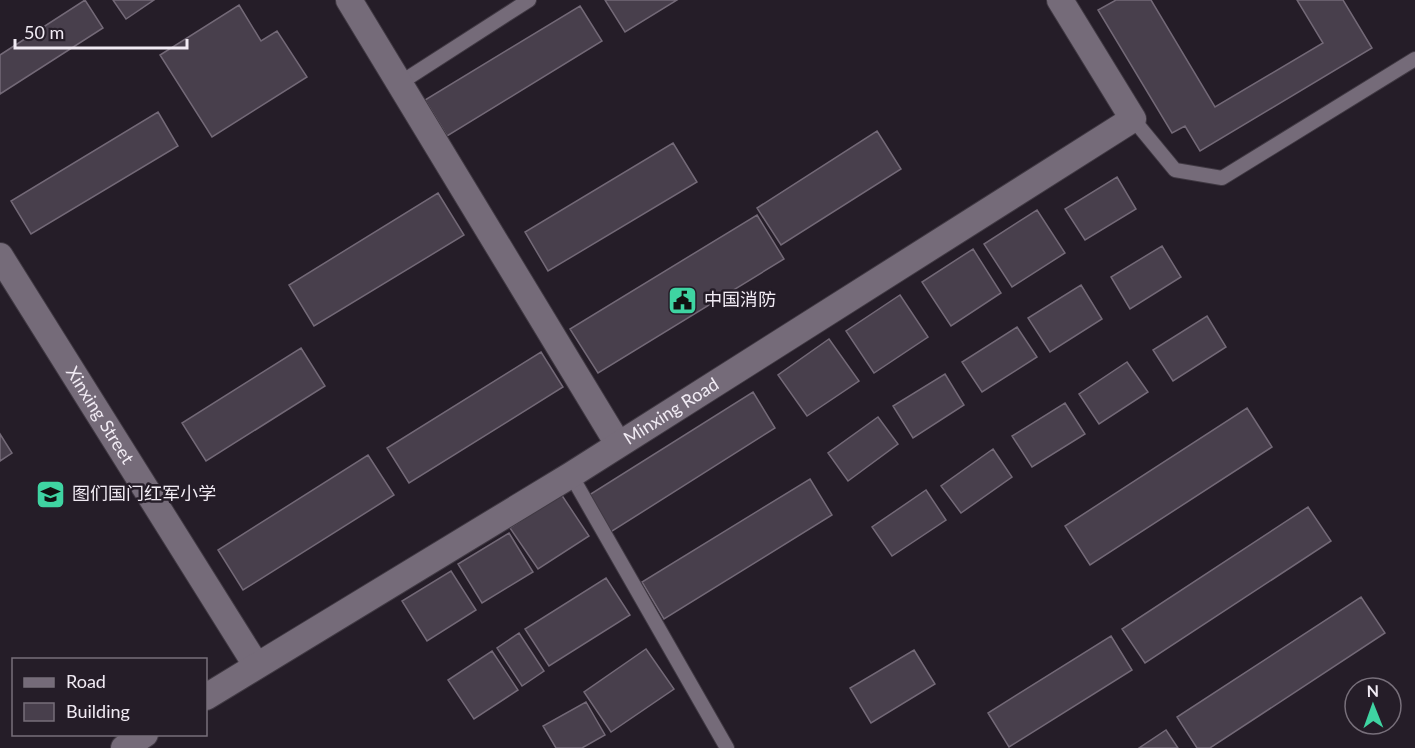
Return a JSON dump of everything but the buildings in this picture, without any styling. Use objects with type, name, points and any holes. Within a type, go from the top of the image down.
[{"type":"street","points":[[349,0],[618,444]]},
{"type":"street","points":[[1060,0],[1133,120]]},
{"type":"street","name":"Minxing Road","points":[[207,696],[571,475],[1133,120]]},
{"type":"street","name":"Xinxing Street","points":[[0,256],[256,665]]},
{"type":"street","points":[[124,748],[143,736]]},
{"type":"lane","points":[[400,83],[529,0]]},
{"type":"lane","points":[[1133,120],[1175,170],[1222,178],[1415,59]]},
{"type":"lane","points":[[571,475],[727,748]]},
{"type":"place","name":"中国消防","points":[[683,300]]},
{"type":"place","name":"图们国门红军小学","points":[[51,494]]}]
